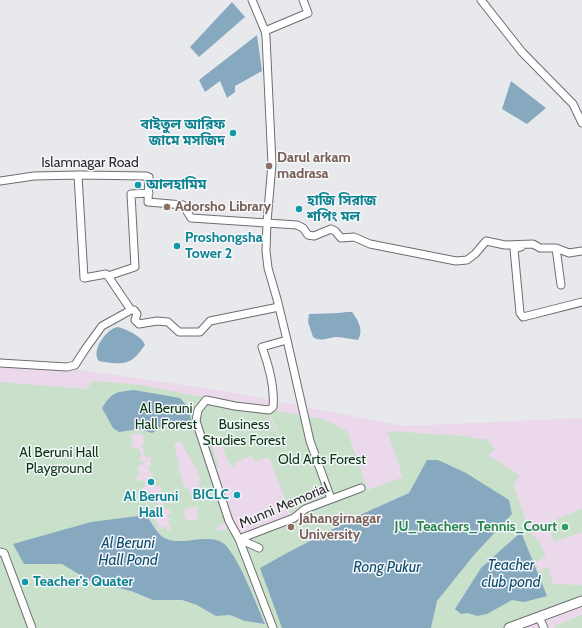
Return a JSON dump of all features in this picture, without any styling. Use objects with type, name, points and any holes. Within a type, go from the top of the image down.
[{"type":"street","points":[[252,0],[265,32],[272,164],[267,222],[266,251],[268,268],[279,307],[310,441],[331,499]]},
{"type":"street","points":[[265,32],[308,13],[303,0]]},
{"type":"street","points":[[481,0],[522,52],[573,104],[582,123]]},
{"type":"street","points":[[78,175],[84,278],[106,274],[108,276],[135,267],[131,194],[149,193]]},
{"type":"street","name":"Islamnagar Road","points":[[0,182],[34,176],[146,176],[148,178],[148,202],[183,205],[191,218],[297,225],[303,228],[308,235],[314,236],[331,229],[341,238],[354,237],[370,244],[456,261],[467,260],[475,254],[486,241],[505,245],[527,245]]},
{"type":"street","points":[[582,251],[568,253],[556,248],[540,248],[533,244],[514,249],[520,313],[523,317],[582,302]]},
{"type":"street","points":[[556,248],[561,285]]},
{"type":"street","points":[[108,276],[131,310],[134,310],[136,314],[135,320],[139,324],[157,321],[168,322],[179,332],[200,332],[210,321],[279,307]]},
{"type":"street","points":[[0,363],[67,367],[76,365],[102,326],[131,310]]},
{"type":"street","points":[[259,548],[239,539],[229,521],[204,451],[196,421],[198,410],[206,400],[242,407],[269,410],[273,407],[274,400],[269,367],[262,347],[287,340]]},
{"type":"street","name":"Munni Memorial","points":[[274,628],[239,539],[294,518],[305,509],[361,488]]},
{"type":"street","points":[[0,552],[4,554],[32,628]]},
{"type":"street","points":[[509,628],[582,602]]},
{"type":"street","points":[[539,617],[544,628]]},
{"type":"shaded area","name":"Jahangirnagar University","points":[[0,358],[224,391],[403,426],[582,418],[582,628],[0,628]]},
{"type":"green space","points":[[93,381],[141,385],[203,397],[199,408],[206,400],[267,412],[281,443],[269,410],[324,419],[347,431],[368,490],[403,477],[387,431],[465,436],[486,439],[495,449],[488,455],[520,476],[513,485],[531,534],[539,541],[546,556],[536,563],[538,572],[548,566],[553,584],[582,585],[582,599],[509,628],[431,628],[437,601],[474,555],[512,514],[438,460],[427,460],[409,493],[362,514],[261,568],[282,628],[0,628],[0,382],[87,389]],"holes":[[[141,433],[142,436],[145,436],[143,438],[145,443],[141,445],[142,448],[144,447],[146,449],[143,450],[146,458],[151,456],[152,459],[150,460],[152,465],[148,467],[150,473],[153,472],[154,474],[151,475],[153,482],[157,482],[154,483],[156,487],[160,485],[162,490],[159,492],[164,492],[167,497],[164,499],[165,502],[162,504],[164,508],[166,507],[167,509],[165,511],[169,509],[171,513],[167,515],[169,519],[173,519],[168,521],[171,529],[168,531],[165,526],[159,528],[154,515],[157,514],[155,510],[160,508],[157,500],[152,502],[151,499],[156,497],[155,494],[151,495],[149,491],[144,493],[142,488],[145,487],[144,484],[147,483],[146,481],[137,481],[136,476],[140,474],[137,467],[144,464],[142,460],[139,461],[138,459],[142,457],[139,448],[132,448],[130,444],[133,443],[131,435]],[[181,441],[187,454],[189,454],[201,481],[198,482],[202,495],[192,499],[188,487],[185,488],[178,468],[180,467],[174,444]],[[221,443],[229,464],[236,468],[234,463],[252,456],[255,461],[269,457],[291,515],[294,517],[240,539],[230,523],[225,530],[216,530],[220,525],[229,521],[211,469],[219,467],[212,446]],[[199,507],[197,509],[199,517],[195,520],[187,520],[188,524],[184,514],[185,509]],[[148,517],[162,536],[172,541],[210,540],[221,542],[230,549],[246,581],[245,621],[230,615],[216,616],[197,605],[182,600],[153,600],[131,591],[90,581],[62,564]]]},
{"type":"green space","name":"JU_Teachers_Tennis_Court","points":[[582,509],[582,532],[554,542],[547,523]]},
{"type":"green space","points":[[582,615],[582,628],[555,628],[555,626]]},
{"type":"water","points":[[232,2],[245,17],[199,57],[190,47]]},
{"type":"water","points":[[257,35],[262,71],[235,86],[235,92],[227,98],[220,81],[205,92],[199,80]]},
{"type":"water","points":[[511,81],[546,108],[527,124],[502,109]]},
{"type":"water","points":[[352,312],[360,325],[360,336],[358,340],[335,337],[321,339],[313,337],[308,322],[309,314]]},
{"type":"water","points":[[118,327],[130,331],[138,336],[145,345],[130,361],[117,363],[99,361],[97,357],[98,346],[109,331]]},
{"type":"water","points":[[134,390],[180,398],[189,408],[191,420],[165,425],[152,433],[139,429],[119,432],[113,428],[102,408],[115,394],[123,391]]},
{"type":"water","name":"Rong Pukur","points":[[427,460],[438,460],[466,473],[509,500],[512,514],[474,555],[437,601],[431,628],[282,628],[260,568],[362,514],[409,493]]},
{"type":"water","name":"Al Beruni Hall Pond","points":[[138,516],[148,518],[163,537],[170,540],[185,541],[209,539],[223,543],[234,557],[240,568],[265,624],[245,621],[230,615],[216,616],[197,605],[182,600],[153,600],[131,591],[90,581],[62,564],[24,564],[13,544],[91,522]]},
{"type":"water","name":"Teacher club pond","points":[[521,532],[547,596],[524,602],[512,600],[487,614],[477,616],[468,613],[461,614],[455,609],[481,568]]},
{"type":"place","name":"বাইতুল আরিফ জামে মসজিদ","points":[[233,133]]},
{"type":"place","name":"Darul arkam madrasa","points":[[269,166]]},
{"type":"place","name":"আলহামিম","points":[[138,185]]},
{"type":"place","name":"Adorsho Library","points":[[167,207]]},
{"type":"place","name":"হাজি সিরাজ শপিং মল","points":[[299,209]]},
{"type":"place","name":"Proshongsha Tower 2","points":[[177,246]]},
{"type":"place","name":"Al Beruni Hall","points":[[151,482]]},
{"type":"place","name":"BICLC","points":[[237,495]]},
{"type":"place","name":"Jahangirnagar University","points":[[291,527]]},
{"type":"place","name":"JU_Teachers_Tennis_Court","points":[[565,527]]},
{"type":"place","name":"Teacher's Quater","points":[[25,582]]},
{"type":"park label","name":"Al Beruni Hall Forest","points":[[166,418]]},
{"type":"park label","name":"Business Studies Forest","points":[[244,434]]},
{"type":"park label","name":"Old Arts Forest","points":[[322,460]]},
{"type":"park label","name":"Al Beruni Hall Playground","points":[[59,462]]}]
